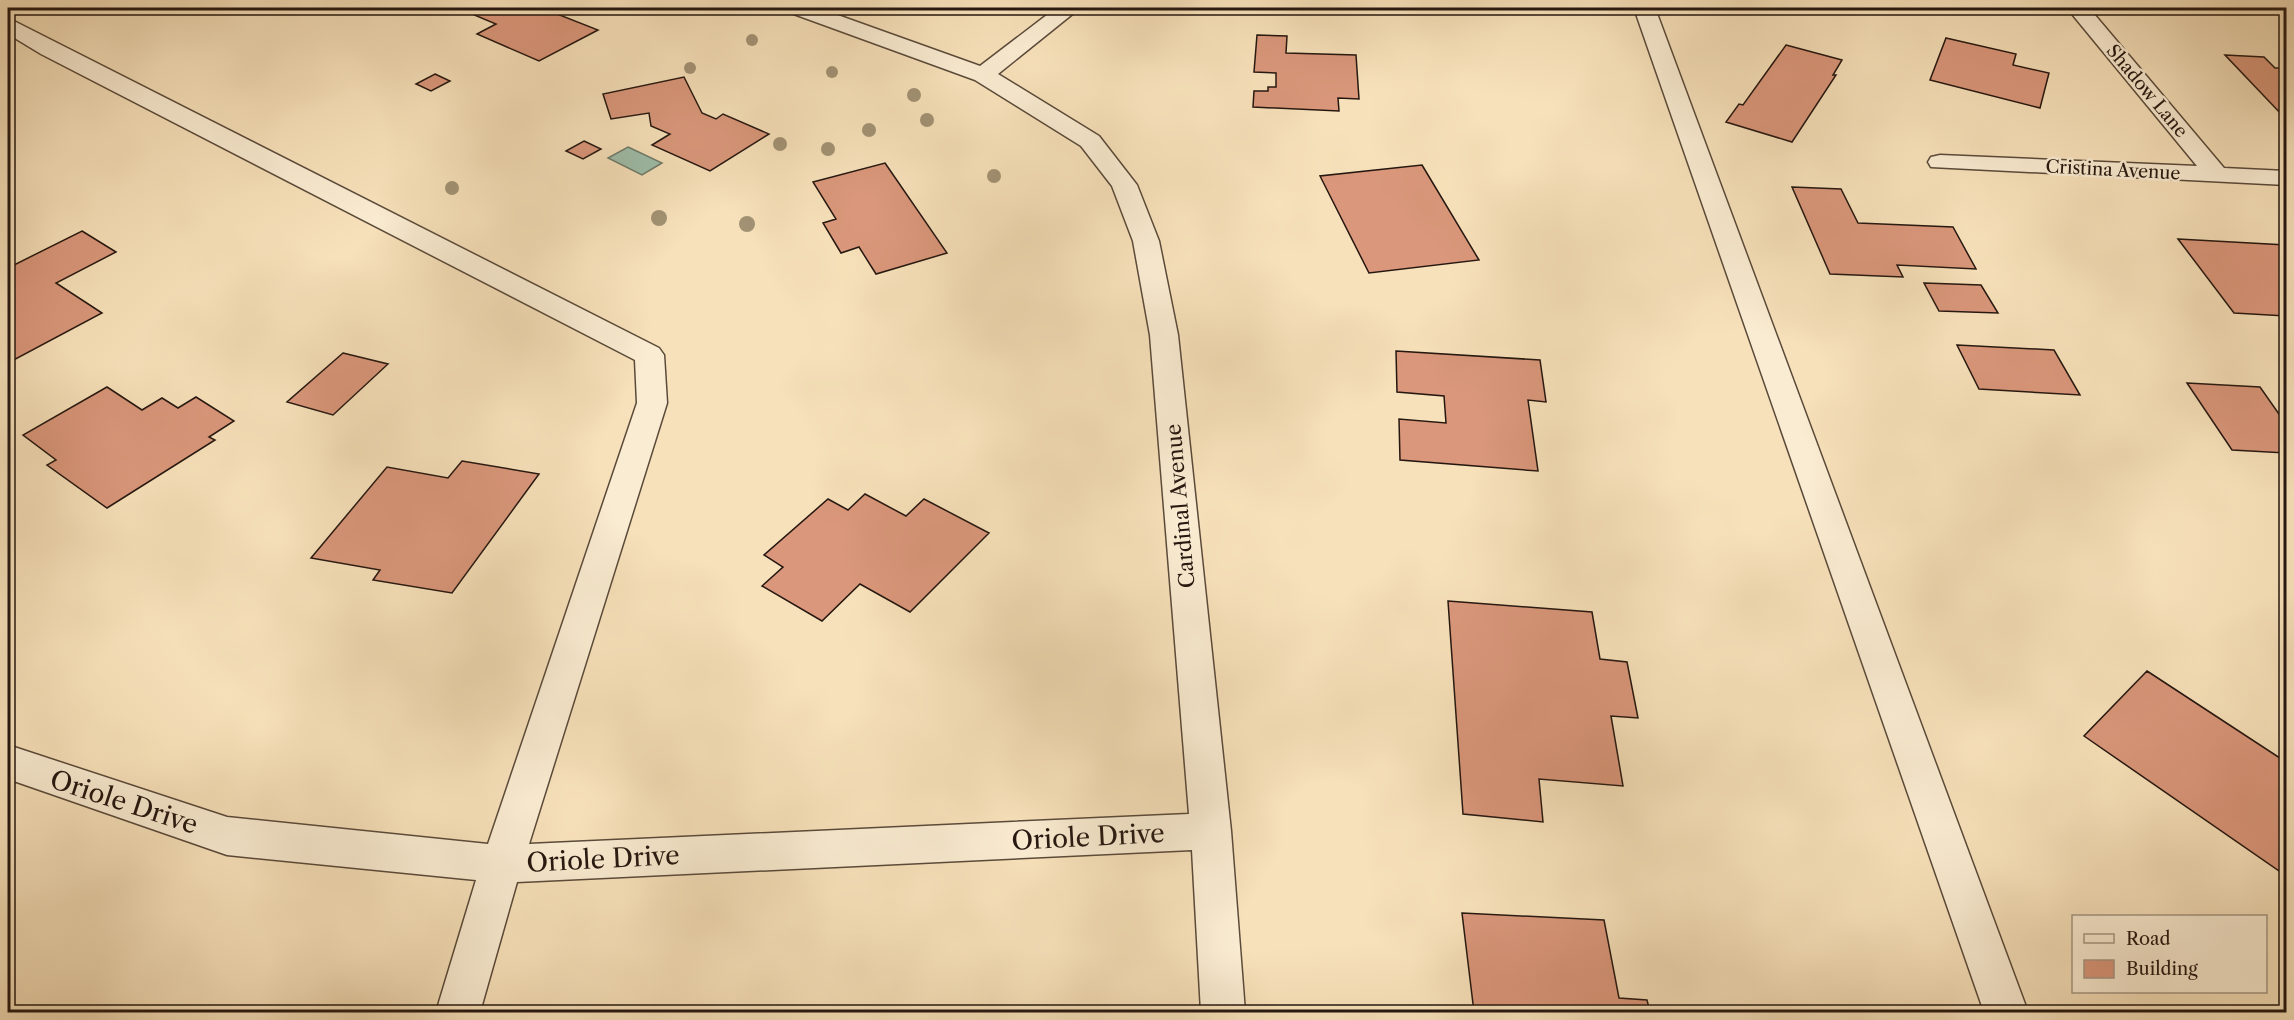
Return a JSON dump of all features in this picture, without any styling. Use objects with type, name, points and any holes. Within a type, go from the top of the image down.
[{"type":"street","name":"Cardinal Avenue","points":[[799,8],[983,75],[1090,141],[1124,185],[1146,242],[1164,335],[1211,831],[1223,1012]]},
{"type":"street","points":[[983,75],[1069,8]]},
{"type":"street","points":[[1644,8],[2006,1012]]},
{"type":"street","name":"Shadow Lane","points":[[2078,8],[2217,175]]},
{"type":"street","points":[[8,25],[49,49],[649,355],[652,403],[502,864],[458,1012]]},
{"type":"street","name":"Cristina Avenue","points":[[1940,162],[2286,178]]},
{"type":"street","name":"Oriole Drive","points":[[9,765],[227,836],[502,864],[1211,831]]},
{"type":"shaded area","points":[[628,147],[662,163],[642,175],[608,158]]},
{"type":"building","points":[[486,8],[542,8],[598,30],[539,61],[477,34],[496,24],[472,14]]},
{"type":"building","points":[[1257,35],[1287,36],[1286,53],[1356,55],[1359,99],[1338,98],[1339,111],[1253,107],[1254,91],[1268,91],[1268,87],[1276,87],[1276,73],[1254,72]]},
{"type":"building","points":[[1946,38],[2016,54],[2013,65],[2049,73],[2040,108],[1930,80]]},
{"type":"building","points":[[1786,45],[1842,60],[1833,75],[1836,75],[1792,142],[1726,122],[1739,104],[1743,105]]},
{"type":"building","points":[[2225,55],[2264,57],[2275,68],[2286,68],[2286,117],[2284,117]]},
{"type":"building","points":[[435,74],[450,81],[431,91],[416,84]]},
{"type":"building","points":[[684,77],[702,113],[716,119],[723,114],[769,134],[710,171],[652,145],[670,134],[651,126],[649,113],[611,119],[603,94]]},
{"type":"building","points":[[584,141],[601,149],[583,159],[566,151]]},
{"type":"building","points":[[885,163],[947,253],[876,274],[859,247],[841,253],[823,223],[836,219],[813,182]]},
{"type":"building","points":[[1422,165],[1479,260],[1369,273],[1320,176]]},
{"type":"building","points":[[1792,187],[1841,189],[1858,223],[1953,227],[1976,269],[1897,265],[1903,277],[1830,274]]},
{"type":"building","points":[[82,231],[116,252],[56,283],[102,313],[8,363],[8,268]]},
{"type":"building","points":[[2178,239],[2286,245],[2286,316],[2234,313]]},
{"type":"building","points":[[1924,283],[1981,285],[1998,313],[1939,311]]},
{"type":"building","points":[[1957,345],[2054,350],[2080,395],[1979,389]]},
{"type":"building","points":[[1396,351],[1540,360],[1546,402],[1528,400],[1538,471],[1400,460],[1399,419],[1446,423],[1444,396],[1397,392]]},
{"type":"building","points":[[343,353],[388,364],[333,415],[287,402]]},
{"type":"building","points":[[2187,383],[2260,387],[2286,424],[2286,453],[2232,450]]},
{"type":"building","points":[[107,387],[142,410],[162,398],[178,408],[196,397],[234,421],[209,437],[215,440],[107,508],[47,465],[56,460],[23,435]]},
{"type":"building","points":[[462,461],[539,474],[452,593],[373,580],[380,570],[311,558],[387,467],[448,478]]},
{"type":"building","points":[[865,494],[906,516],[924,499],[989,533],[910,612],[860,584],[822,621],[762,586],[783,567],[764,555],[828,499],[848,510]]},
{"type":"building","points":[[1448,601],[1592,612],[1600,659],[1627,662],[1638,718],[1611,716],[1623,786],[1539,779],[1543,822],[1463,814]]},
{"type":"building","points":[[2147,671],[2286,762],[2285,875],[2084,736]]},
{"type":"building","points":[[1462,913],[1604,920],[1619,998],[1647,1000],[1650,1012],[1474,1012]]}]
